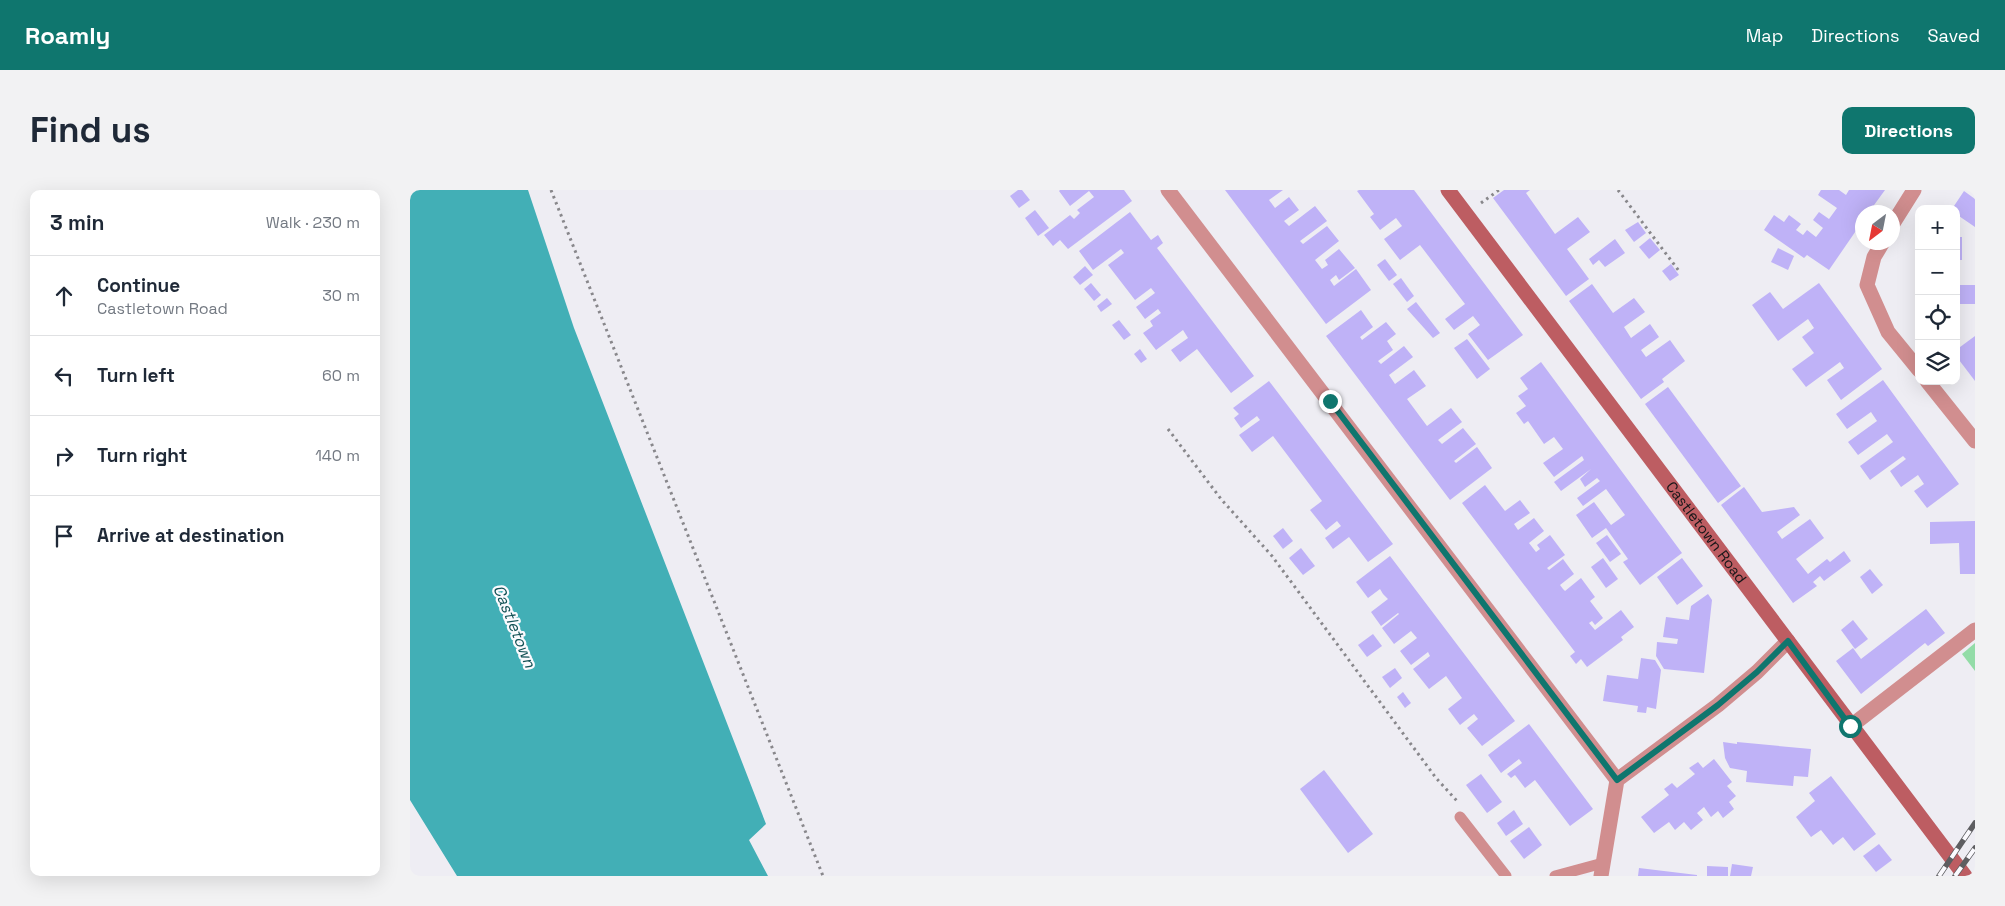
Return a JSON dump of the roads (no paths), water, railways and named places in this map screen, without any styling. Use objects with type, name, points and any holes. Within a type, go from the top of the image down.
[{"type":"main road","name":"Castletown Road","points":[[1448,190],[1850,726],[1965,876]]},
{"type":"street","points":[[1168,190],[1617,780]]},
{"type":"street","points":[[1900,212],[1914,190]]},
{"type":"street","points":[[1878,250],[1874,257],[1867,286],[1888,332],[1915,365]]},
{"type":"street","points":[[1930,385],[1975,441]]},
{"type":"street","points":[[1850,726],[1975,630]]},
{"type":"street","points":[[1602,869],[1617,780],[1718,705],[1757,672],[1788,641]]},
{"type":"lane","points":[[1460,816],[1506,876]]},
{"type":"lane","points":[[1555,876],[1602,869]]},
{"type":"water","name":"Castletown","points":[[410,190],[528,190],[574,328],[766,824],[749,840],[768,876],[457,876],[410,800]]},
{"type":"railway","points":[[1939,876],[1975,823]]},
{"type":"railway","points":[[1955,876],[1975,848]]}]
